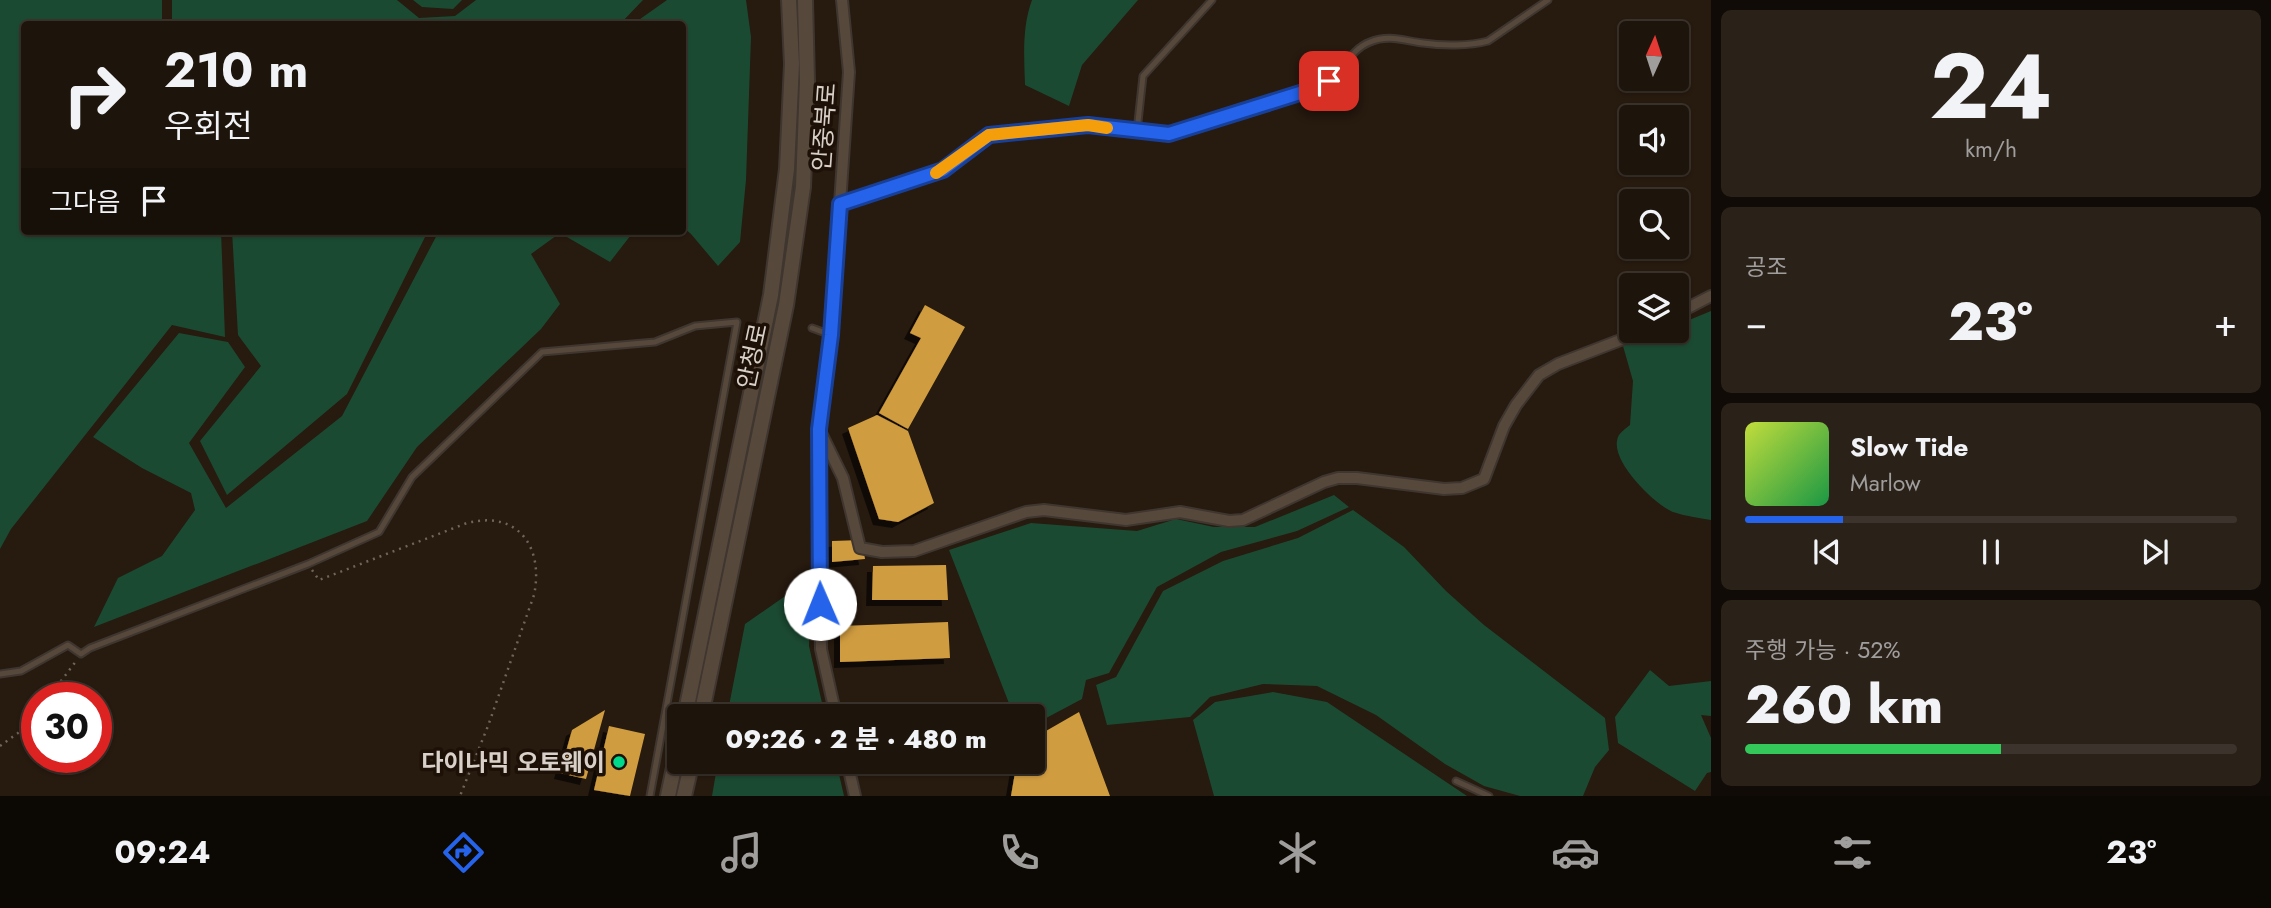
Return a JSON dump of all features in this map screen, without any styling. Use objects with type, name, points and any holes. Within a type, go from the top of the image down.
[{"type":"street","name":"안청로","points":[[687,704],[771,295],[787,156],[793,64],[789,0]]},
{"type":"street","name":"안청로","points":[[703,704],[786,305],[803,187],[807,81],[805,0]]},
{"type":"street","name":"안중북로","points":[[833,704],[821,649],[819,429],[831,335],[849,72],[842,0]]},
{"type":"street","points":[[1689,307],[1711,296]]},
{"type":"street","points":[[819,429],[843,478],[860,548],[882,552],[914,551],[1026,512],[1044,510],[1126,520],[1180,512],[1228,521],[1243,520],[1338,478],[1444,489],[1462,488],[1484,479],[1504,426],[1539,375],[1558,364],[1619,341]]},
{"type":"street","points":[[668,796],[673,774]]},
{"type":"street","points":[[684,796],[689,774]]},
{"type":"street","points":[[850,774],[855,796]]},
{"type":"lane","points":[[1137,131],[1143,76],[1212,0]]},
{"type":"lane","points":[[840,204],[943,170],[989,135],[1088,125],[1169,134],[1313,89],[1329,81],[1357,49],[1385,38],[1424,44],[1479,44],[1488,41],[1548,0]]},
{"type":"lane","points":[[0,674],[21,671],[68,645],[81,654],[90,648],[308,564],[379,532],[412,477],[542,352],[654,342],[695,326],[737,322],[650,796]]},
{"type":"lane","points":[[812,328],[831,335]]},
{"type":"lane","points":[[1455,780],[1489,796]]},
{"type":"path","points":[[308,564],[319,580],[486,518],[506,523],[522,532],[533,552],[537,579],[534,595],[460,796]]},
{"type":"path","points":[[60,682],[81,654]]},
{"type":"path","points":[[0,746],[21,730]]},
{"type":"green space","points":[[0,0],[162,0],[162,21],[21,21],[21,235],[221,235],[225,337],[172,325],[11,529],[0,549]]},
{"type":"green space","points":[[172,0],[397,0],[419,18],[455,16],[476,0],[643,0],[623,21],[172,21]]},
{"type":"green space","points":[[413,0],[462,0],[453,9],[422,7]]},
{"type":"green space","points":[[667,0],[746,0],[751,37],[746,180],[740,242],[718,266],[686,230],[686,21],[637,21]]},
{"type":"green space","points":[[1032,0],[1138,0],[1082,65],[1069,106],[1025,85],[1025,31]]},
{"type":"green space","points":[[232,235],[426,235],[347,394],[227,495],[200,441],[261,366],[238,335]]},
{"type":"green space","points":[[437,235],[557,235],[531,254],[560,304],[541,329],[417,447],[367,521],[94,627],[118,578],[162,556],[195,510],[191,493],[142,468],[93,437],[179,333],[228,342],[245,367],[189,443],[226,508],[342,416]]},
{"type":"green space","points":[[563,235],[631,235],[610,262]]},
{"type":"green space","points":[[1711,311],[1711,520],[1687,516],[1665,508],[1636,482],[1617,450],[1620,434],[1630,425],[1633,381],[1623,346],[1631,343],[1689,343],[1689,320]]},
{"type":"green space","points":[[1334,495],[1349,507],[1297,531],[1221,552],[1157,587],[1109,673],[1086,680],[1082,699],[1045,719],[1045,704],[1009,704],[949,550],[1031,523],[1137,531],[1176,519],[1214,527],[1255,527]]},
{"type":"green space","points":[[1353,510],[1404,547],[1446,591],[1484,625],[1605,718],[1609,750],[1595,767],[1583,796],[1520,796],[1484,786],[1445,764],[1376,715],[1317,686],[1263,684],[1210,697],[1190,717],[1107,725],[1096,685],[1116,677],[1163,591],[1223,561],[1298,538]]},
{"type":"green space","points":[[811,578],[809,646],[822,704],[729,704],[745,624]]},
{"type":"green space","points":[[1650,670],[1669,686],[1711,681],[1711,716],[1701,715],[1711,738],[1711,772],[1707,773],[1695,791],[1618,743],[1615,717]]},
{"type":"green space","points":[[1273,692],[1327,702],[1467,796],[1214,796],[1193,720],[1215,702]]},
{"type":"green space","points":[[716,774],[839,774],[844,796],[712,796]]},
{"type":"building","points":[[925,305],[965,327],[908,429],[879,413],[921,338],[910,333]]},
{"type":"building","points":[[877,415],[908,431],[934,503],[898,522],[879,519],[848,428]]},
{"type":"building","points":[[862,540],[865,559],[832,562],[832,541]]},
{"type":"building","points":[[946,565],[948,600],[872,600],[873,566]]},
{"type":"building","points":[[948,622],[950,658],[840,662],[840,626]]},
{"type":"building","points":[[605,710],[586,779],[560,773],[572,730]]},
{"type":"building","points":[[1079,712],[1110,796],[1011,796],[1015,774],[1045,774],[1045,732]]},
{"type":"building","name":"다이나믹 오토웨이","points":[[609,726],[645,734],[630,796],[594,790]]},
{"type":"slow traffic","points":[[936,173],[989,135],[1088,125],[1107,128]]},
{"type":"place","name":"다이나믹 오토웨이","points":[[619,762]]},
{"type":"route","points":[[820,604],[819,429],[831,335],[840,204],[943,170],[989,135],[1088,125],[1169,134],[1303,92],[1329,81]]}]
